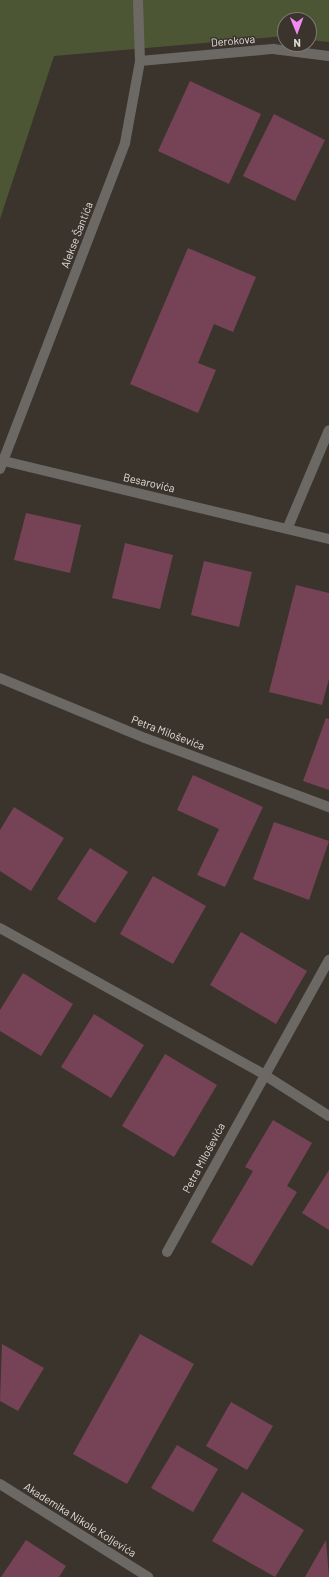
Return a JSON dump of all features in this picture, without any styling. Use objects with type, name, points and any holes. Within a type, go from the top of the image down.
[{"type":"street","name":"Alekse Šantića","points":[[2,465],[125,143],[140,61],[138,0]]},
{"type":"street","name":"Derokova","points":[[140,61],[273,49],[329,56]]},
{"type":"street","points":[[288,527],[329,430]]},
{"type":"street","name":"Besarovića","points":[[2,465],[288,527],[329,540]]},
{"type":"street","name":"Petra Miloševića","points":[[0,678],[145,738],[329,807]]},
{"type":"street","points":[[0,928],[262,1074],[329,1116]]},
{"type":"street","name":"Petra Miloševića","points":[[167,1252],[262,1074],[329,960]]},
{"type":"street","name":"Akademika Nikole Koljevića","points":[[0,1484],[148,1577]]},
{"type":"green space","points":[[0,0],[329,0],[329,42],[317,41],[317,12],[277,12],[277,37],[54,56],[0,219]]},
{"type":"building","points":[[190,81],[261,114],[229,184],[158,151]]},
{"type":"building","points":[[274,114],[325,140],[295,201],[243,176]]},
{"type":"building","points":[[188,248],[256,277],[233,332],[214,324],[198,363],[216,370],[198,413],[130,384]]},
{"type":"building","points":[[26,513],[81,525],[70,573],[14,560]]},
{"type":"building","points":[[125,543],[173,555],[160,609],[112,598]]},
{"type":"building","points":[[204,561],[252,572],[239,627],[191,615]]},
{"type":"building","points":[[296,585],[329,593],[329,679],[322,705],[269,692]]},
{"type":"building","points":[[326,718],[329,719],[329,790],[303,781]]},
{"type":"building","points":[[193,775],[263,807],[225,887],[197,875],[219,829],[177,810]]},
{"type":"building","points":[[14,807],[64,838],[31,891],[0,871],[0,830]]},
{"type":"building","points":[[274,822],[329,841],[309,900],[253,879]]},
{"type":"building","points":[[90,848],[128,872],[95,923],[57,899]]},
{"type":"building","points":[[153,876],[206,906],[173,964],[120,934]]},
{"type":"building","points":[[241,932],[307,971],[276,1024],[210,985]]},
{"type":"building","points":[[23,973],[73,1004],[41,1056],[0,1031],[0,1010]]},
{"type":"building","points":[[94,1014],[144,1045],[111,1098],[61,1067]]},
{"type":"building","points":[[165,1054],[217,1085],[174,1157],[122,1126]]},
{"type":"building","points":[[273,1120],[312,1143],[287,1186],[297,1192],[252,1266],[211,1242],[253,1171],[245,1167]]},
{"type":"building","points":[[329,1170],[329,1230],[302,1213]]},
{"type":"building","points":[[140,1334],[194,1364],[127,1484],[73,1454]]},
{"type":"building","points":[[2,1344],[44,1368],[18,1411],[0,1401]]},
{"type":"building","points":[[231,1402],[273,1426],[247,1470],[206,1446]]},
{"type":"building","points":[[177,1445],[218,1469],[193,1512],[151,1488]]},
{"type":"building","points":[[242,1492],[304,1530],[275,1577],[212,1541]]},
{"type":"building","points":[[26,1540],[66,1566],[59,1577],[1,1577]]},
{"type":"building","points":[[326,1540],[329,1577],[305,1577]]}]
